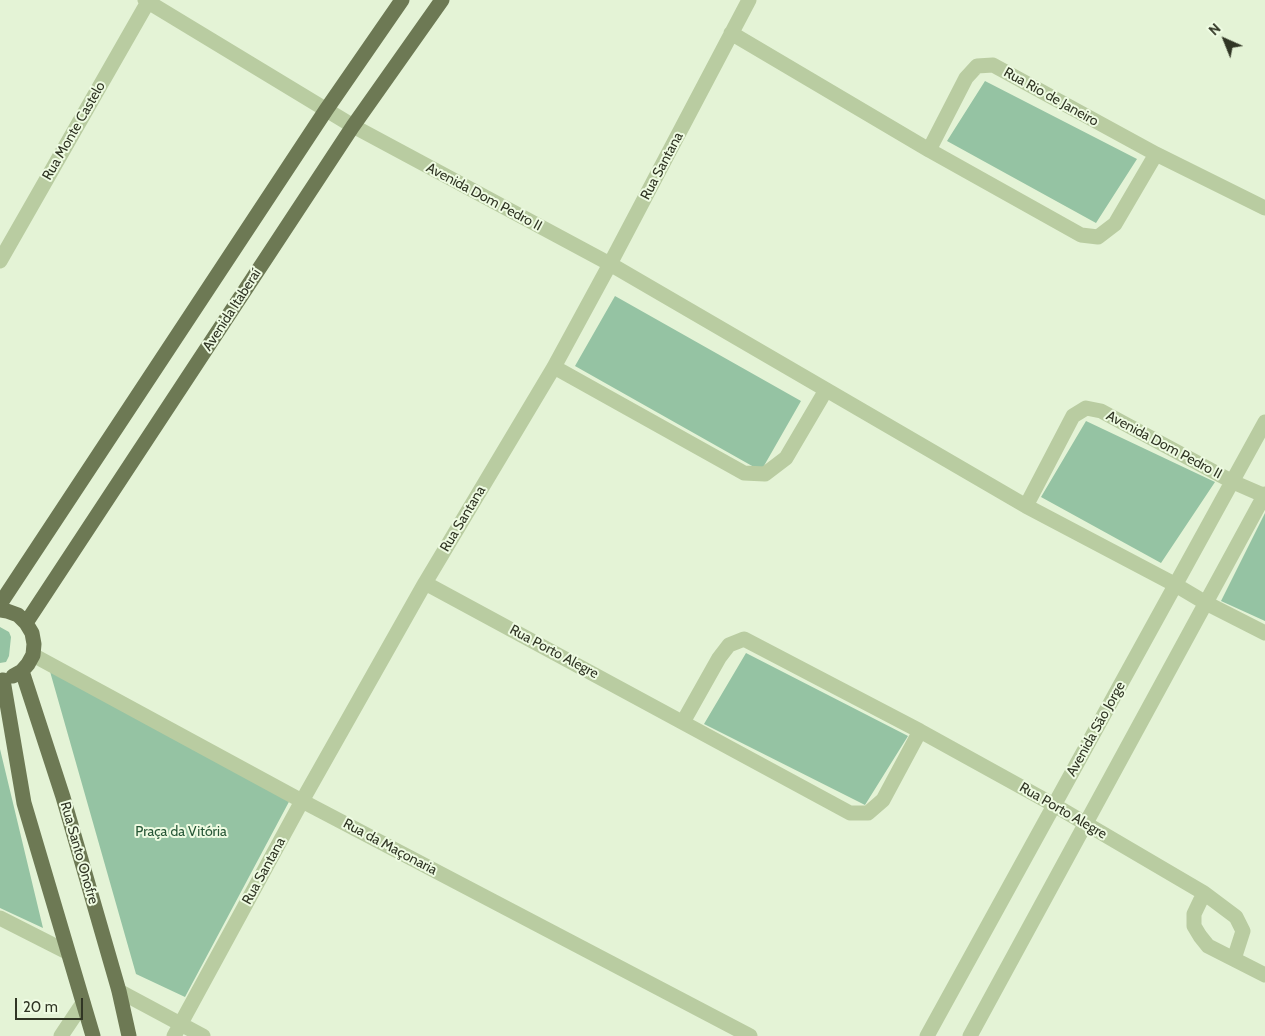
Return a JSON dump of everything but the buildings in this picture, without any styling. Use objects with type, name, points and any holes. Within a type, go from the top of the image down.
[{"type":"main road","points":[[0,604],[326,110],[402,0]]},
{"type":"main road","name":"Avenida Itaberaí","points":[[26,623],[353,126],[442,0]]},
{"type":"main road","points":[[0,610],[18,615],[32,633],[33,654],[28,664],[22,671],[2,680],[24,803],[93,1036]]},
{"type":"main road","name":"Rua Santo Onofre","points":[[22,671],[63,797],[119,991],[129,1036]]},
{"type":"street","name":"Rua Santana","points":[[177,1030],[302,801],[425,583],[554,367],[749,0]]},
{"type":"street","name":"Avenida Dom Pedro II","points":[[147,1],[353,126],[610,264],[1026,506],[1265,633]]},
{"type":"street","name":"Rua Monte Castelo","points":[[0,261],[6,236],[147,1]]},
{"type":"street","points":[[731,34],[929,150],[1081,234],[1098,237],[1115,224],[1156,154]]},
{"type":"street","name":"Rua Rio de Janeiro","points":[[929,150],[966,78],[977,66],[993,65],[1156,154],[1265,208]]},
{"type":"street","points":[[554,367],[744,472],[751,473],[765,474],[786,458],[826,390]]},
{"type":"street","name":"Avenida Dom Pedro II","points":[[1026,506],[1072,416],[1086,408],[1101,411],[1233,482],[1265,495]]},
{"type":"street","name":"Avenida São Jorge","points":[[927,1036],[1174,584],[1265,422]]},
{"type":"street","points":[[970,1036],[1265,495]]},
{"type":"street","name":"Rua Porto Alegre","points":[[425,583],[850,813],[868,814],[882,800],[920,731]]},
{"type":"street","name":"Rua Porto Alegre","points":[[683,722],[719,658],[729,645],[744,640],[920,731],[1086,823],[1204,893],[1236,917],[1243,931],[1234,960]]},
{"type":"street","name":"Rua da Maçonaria","points":[[33,654],[302,801],[750,1036]]},
{"type":"street","points":[[1204,893],[1194,914],[1194,926],[1208,946],[1265,975]]},
{"type":"street","points":[[0,918],[67,952]]},
{"type":"street","points":[[119,991],[177,1030],[203,1036]]},
{"type":"street","points":[[61,1036],[83,1003]]},
{"type":"green space","points":[[985,81],[1137,159],[1096,223],[947,141]]},
{"type":"green space","points":[[615,296],[801,401],[761,471],[575,366]]},
{"type":"green space","points":[[1086,421],[1215,482],[1161,563],[1041,497]]},
{"type":"green space","points":[[1265,513],[1265,621],[1221,601]]},
{"type":"green space","points":[[0,627],[9,632],[11,637],[9,656],[6,662],[0,663]]},
{"type":"green space","points":[[746,653],[908,736],[865,805],[704,724]]},
{"type":"green space","name":"Praça da Vitória","points":[[49,668],[291,798],[185,997],[136,974]]},
{"type":"green space","points":[[0,749],[43,928],[0,908]]}]
